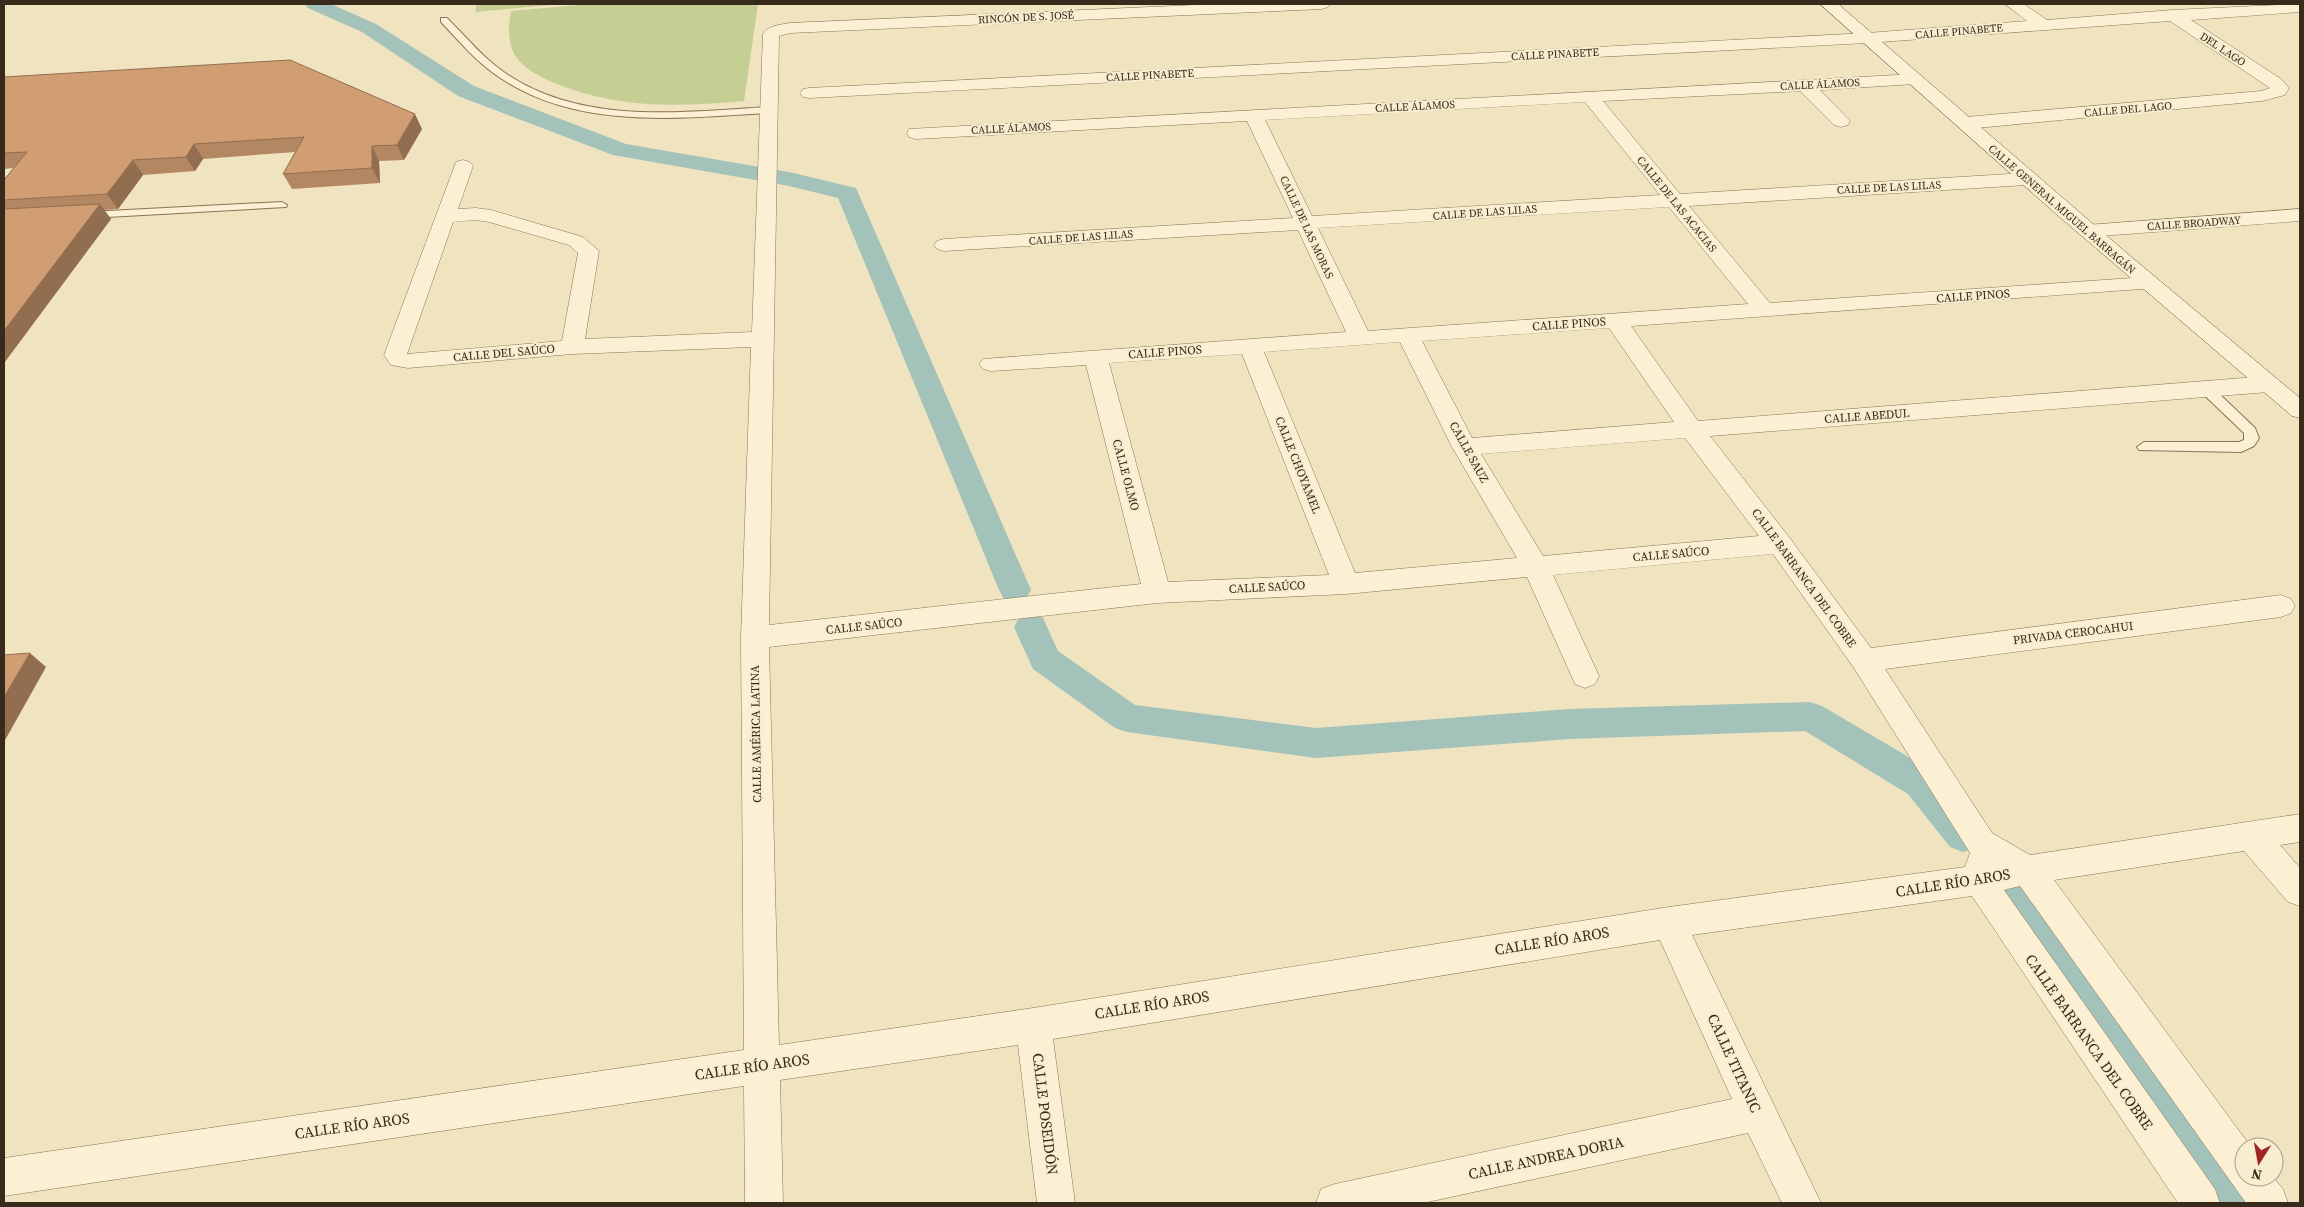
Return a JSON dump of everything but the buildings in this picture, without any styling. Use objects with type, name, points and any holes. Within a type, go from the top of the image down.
[{"type":"street","points":[[911,4],[912,22]]},
{"type":"street","name":"RINCÓN DE S. JOSÉ","points":[[790,28],[912,22],[1044,10],[1322,4]]},
{"type":"street","name":"CALLE GENERAL MIGUEL BARRAGÁN","points":[[1828,4],[1966,123],[2026,179],[2147,283],[2300,410]]},
{"type":"street","points":[[2013,4],[2042,24]]},
{"type":"street","points":[[2189,4],[2204,13]]},
{"type":"street","name":"CALLE PINABETE","points":[[809,93],[1867,38],[2300,7]]},
{"type":"street","name":"DEL LAGO","points":[[2172,15],[2275,83]]},
{"type":"street","name":"CALLE AMÉRICA LATINA","points":[[764,1203],[760,1066],[755,638],[770,38],[774,32],[790,28]]},
{"type":"street","points":[[1344,66],[1365,109]]},
{"type":"street","name":"CALLE ÁLAMOS","points":[[916,133],[1914,79]]},
{"type":"street","name":"CALLE DEL LAGO","points":[[1966,123],[2262,96],[2279,91],[2280,88],[2275,83]]},
{"type":"street","points":[[1805,85],[1841,121]]},
{"type":"street","name":"CALLE DE LAS ACACIAS","points":[[1589,96],[1765,311]]},
{"type":"street","name":"CALLE DE LAS MORAS","points":[[1254,115],[1360,338]]},
{"type":"street","points":[[463,166],[446,216],[476,214],[491,216],[576,241],[584,245],[588,251],[572,347]]},
{"type":"street","name":"CALLE DE LAS LILAS","points":[[944,245],[2026,179]]},
{"type":"street","name":"CALLE BROADWAY","points":[[2088,231],[2300,215]]},
{"type":"street","name":"CALLE DEL SAÚCO","points":[[446,216],[395,355],[396,358],[408,361],[572,347],[763,338]]},
{"type":"street","name":"CALLE PINOS","points":[[991,364],[2147,283]]},
{"type":"street","name":"CALLE BARRANCA DEL COBRE","points":[[1616,321],[1692,429],[1780,544],[1864,660],[1981,843],[2027,870]]},
{"type":"street","name":"CALLE SAUZ","points":[[1408,335],[1464,447],[1535,566],[1585,676]]},
{"type":"street","name":"CALLE CHOYAMEL","points":[[1250,346],[1346,584]]},
{"type":"street","name":"CALLE OLMO","points":[[1096,357],[1157,593]]},
{"type":"street","name":"CALLE ABEDUL","points":[[1464,447],[2269,384]]},
{"type":"street","name":"CALLE SAÚCO","points":[[755,638],[1157,593],[1346,584],[1780,544]]},
{"type":"street","name":"PRIVADA CEROCAHUI","points":[[1864,660],[2281,606]]},
{"type":"street","name":"CALLE RÍO AROS","points":[[4,1177],[760,1066],[1668,923],[1980,880],[2027,870],[2300,828]]},
{"type":"street","points":[[2251,836],[2300,891]]},
{"type":"street","points":[[1980,880],[1981,843]]},
{"type":"street","points":[[2027,870],[2234,1155]]},
{"type":"street","name":"CALLE BARRANCA DEL COBRE","points":[[1980,880],[2009,927],[2201,1203]]},
{"type":"street","name":"CALLE TITANIC","points":[[1668,923],[1802,1203]]},
{"type":"street","name":"CALLE POSEIDÓN","points":[[1033,1024],[1056,1203]]},
{"type":"street","name":"CALLE ANDREA DORIA","points":[[1335,1203],[1757,1112]]},
{"type":"street","points":[[2257,1187],[2269,1203]]},
{"type":"lane","points":[[444,20],[504,77],[528,91],[558,102],[592,110],[630,113],[683,114],[768,110]]},
{"type":"lane","points":[[73,216],[282,206]]},
{"type":"lane","points":[[2144,447],[2241,447],[2249,443],[2252,438],[2250,431],[2206,390]]},
{"type":"green space","points":[[477,4],[560,4],[475,12]]},
{"type":"green space","points":[[590,4],[758,4],[744,101],[671,105],[647,104],[600,97],[576,91],[545,79],[525,67],[515,56],[509,37],[511,11]]},
{"type":"waterway","points":[[315,4],[369,28],[466,91],[621,150],[789,179],[848,193],[1015,590]]},
{"type":"waterway","points":[[1031,627],[1045,660],[1127,718],[1316,743],[1569,724],[1810,716],[1921,783],[1963,835]]},
{"type":"waterway","points":[[1998,878],[2058,952],[2238,1203]]}]
